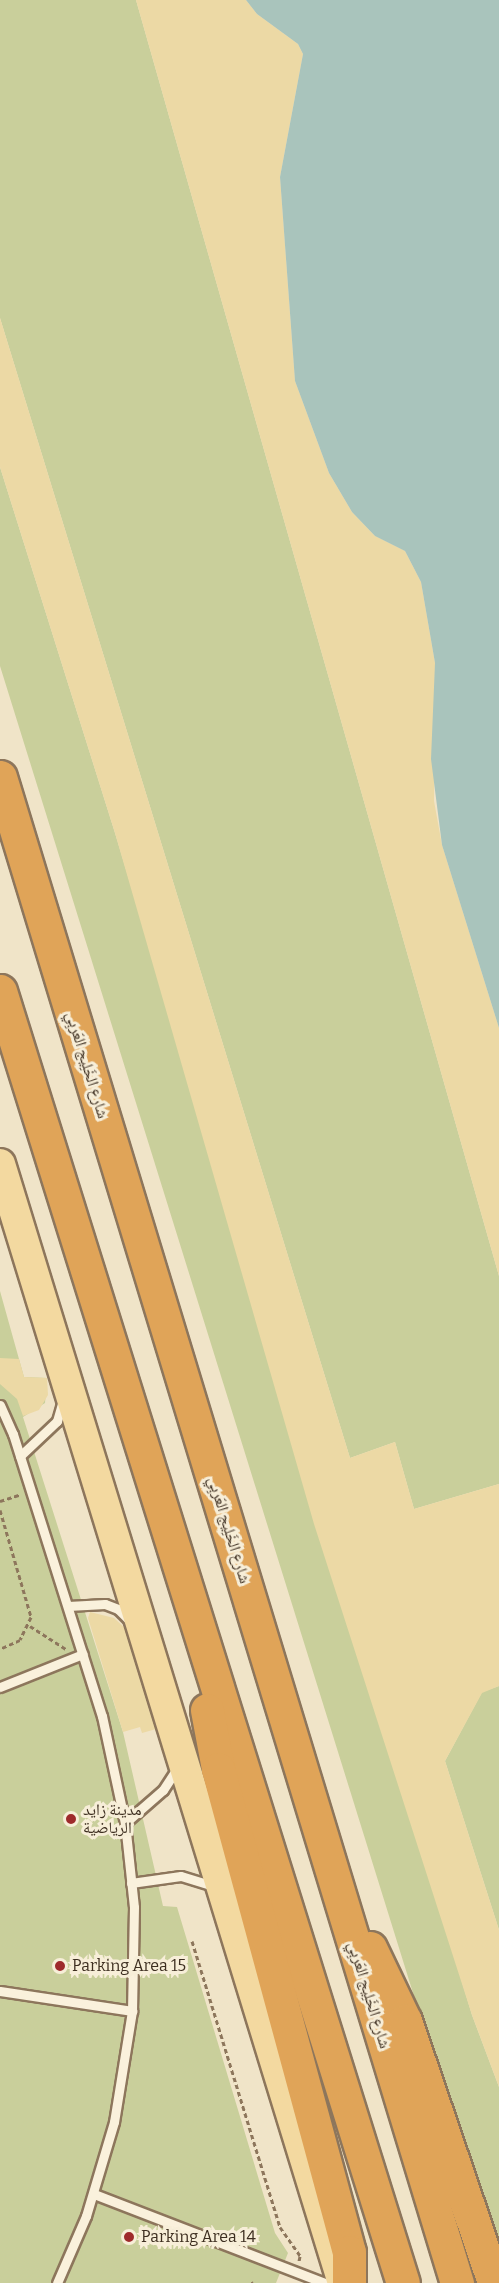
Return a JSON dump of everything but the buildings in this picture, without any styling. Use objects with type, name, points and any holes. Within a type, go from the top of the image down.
[{"type":"highway","name":"شارع الخَلِيج العَربِي","points":[[0,777],[457,2283]]},
{"type":"highway","points":[[0,991],[403,2283]]},
{"type":"highway","points":[[201,1633],[202,1681],[218,1768],[349,2252],[349,2283]]},
{"type":"highway","points":[[339,1899],[388,1981],[405,2021],[494,2283]]},
{"type":"main road","points":[[0,1164],[343,2283]]},
{"type":"lane","points":[[20,1456],[57,1421],[62,1411],[61,1393],[45,1345],[49,1324]]},
{"type":"lane","points":[[0,1406],[20,1456],[69,1606],[110,1745],[125,1823],[135,1933],[132,2011],[114,2122],[94,2194],[57,2283]]},
{"type":"lane","points":[[69,1606],[105,1604],[123,1613],[160,1684]]},
{"type":"lane","points":[[0,1687],[83,1654]]},
{"type":"lane","points":[[125,1823],[163,1790],[182,1757]]},
{"type":"lane","points":[[131,1883],[182,1876],[204,1881],[224,1894]]},
{"type":"lane","points":[[0,1990],[132,2011]]},
{"type":"lane","points":[[94,2194],[325,2283]]},
{"type":"path","points":[[0,1501],[31,1491]]},
{"type":"path","points":[[0,1510],[30,1609],[30,1626],[20,1640],[0,1649]]},
{"type":"path","points":[[30,1626],[66,1648],[70,1659]]},
{"type":"path","points":[[192,1941],[280,2227],[300,2256],[297,2272]]},
{"type":"green space","points":[[0,0],[136,0],[499,1276],[499,1484],[414,1509],[395,1442],[350,1458],[0,318]]},
{"type":"green space","points":[[0,467],[115,833],[472,2015],[499,2087],[499,2253],[465,2160],[0,666]]},
{"type":"green space","name":"مدينة زايد الرياضية","points":[[0,1291],[24,1377],[47,1378],[45,1403],[23,1417],[123,1732],[163,1906],[177,1907],[275,2233],[288,2253],[276,2283],[0,2283]]},
{"type":"green space","points":[[499,1686],[499,1930],[445,1761],[482,1692]]},
{"type":"sand","points":[[136,0],[246,0],[257,14],[298,44],[303,54],[280,177],[295,381],[329,473],[352,512],[375,536],[405,551],[421,582],[435,663],[434,801],[442,845],[499,1028],[499,1276]]},
{"type":"sand","points":[[0,318],[350,1458],[395,1442],[414,1509],[499,1484],[499,1686],[482,1693],[445,1761],[499,1930],[499,2087],[472,2015],[314,1524],[115,833],[0,467]]},
{"type":"sand","points":[[0,1358],[19,1359],[24,1377],[47,1378],[48,1395],[39,1410],[23,1416],[17,1399],[0,1384]]},
{"type":"sand","points":[[90,1612],[114,1618],[125,1628],[156,1729],[142,1733],[140,1727],[123,1732],[88,1618]]},
{"type":"water","points":[[246,0],[499,0],[499,1028],[442,845],[431,759],[435,663],[421,582],[405,551],[375,536],[352,512],[329,473],[295,381],[280,177],[303,54],[298,44],[257,14]]},
{"type":"place","name":"مدينة زايد الرياضية","points":[[71,1819]]},
{"type":"place","name":"Parking Area 15","points":[[60,1966]]},
{"type":"place","name":"Parking Area 14","points":[[129,2237]]}]
